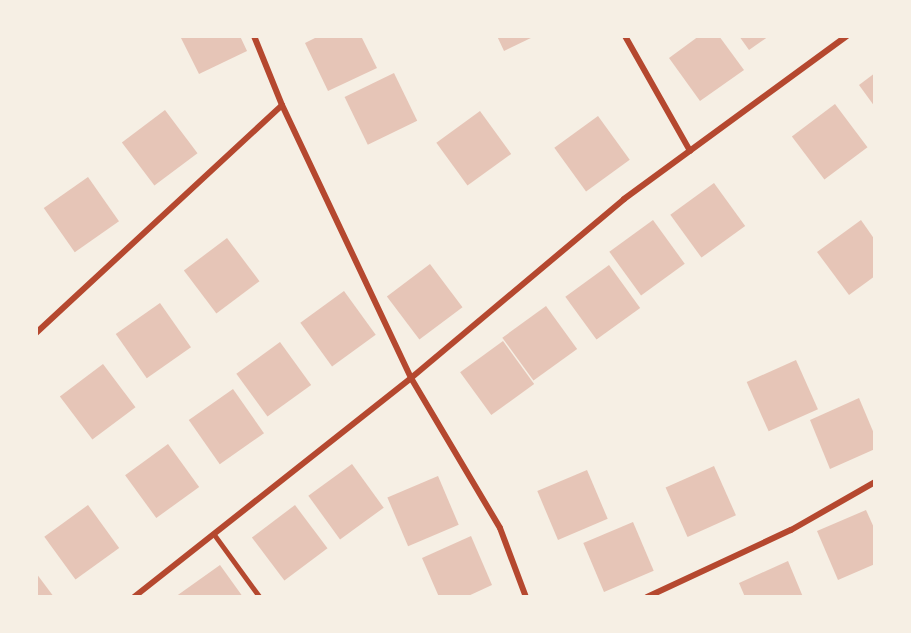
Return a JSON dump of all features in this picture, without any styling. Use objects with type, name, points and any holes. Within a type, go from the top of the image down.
[{"type":"street","points":[[254,36],[282,105],[411,378],[500,528],[526,597]]},
{"type":"street","points":[[625,36],[690,151]]},
{"type":"street","points":[[134,597],[411,378],[624,200],[847,36]]},
{"type":"street","points":[[36,333],[282,105]]},
{"type":"street","points":[[646,597],[791,530],[875,482]]},
{"type":"lane","points":[[214,534],[260,597]]},
{"type":"building","points":[[180,36],[240,36],[247,51],[199,74]]},
{"type":"building","points":[[319,36],[361,36],[377,68],[328,91],[305,43]]},
{"type":"building","points":[[497,36],[535,36],[504,51]]},
{"type":"building","points":[[699,36],[719,36],[744,70],[700,101],[669,58]]},
{"type":"building","points":[[739,36],[769,36],[749,50]]},
{"type":"building","points":[[394,73],[417,121],[368,145],[345,97]]},
{"type":"building","points":[[875,73],[875,107],[859,85]]},
{"type":"building","points":[[835,104],[867,147],[824,180],[792,136]]},
{"type":"building","points":[[165,110],[197,153],[154,186],[122,142]]},
{"type":"building","points":[[480,111],[511,154],[467,186],[436,143]]},
{"type":"building","points":[[598,116],[630,160],[586,191],[554,148]]},
{"type":"building","points":[[88,177],[119,221],[75,252],[44,208]]},
{"type":"building","points":[[714,183],[745,226],[701,258],[670,215]]},
{"type":"building","points":[[653,220],[685,264],[641,295],[609,252]]},
{"type":"building","points":[[861,220],[875,240],[875,276],[849,295],[817,252]]},
{"type":"building","points":[[227,238],[259,281],[216,314],[184,270]]},
{"type":"building","points":[[430,264],[462,307],[419,340],[387,296]]},
{"type":"building","points":[[609,265],[640,308],[596,340],[565,297]]},
{"type":"building","points":[[344,291],[376,335],[332,366],[300,323]]},
{"type":"building","points":[[160,303],[191,347],[147,378],[116,334]]},
{"type":"building","points":[[546,306],[577,349],[533,381],[502,338]]},
{"type":"building","points":[[503,341],[534,384],[491,415],[460,372]]},
{"type":"building","points":[[280,342],[311,385],[267,417],[236,374]]},
{"type":"building","points":[[796,360],[818,409],[769,431],[747,382]]},
{"type":"building","points":[[103,364],[135,407],[92,440],[60,396]]},
{"type":"building","points":[[233,389],[264,433],[220,464],[189,420]]},
{"type":"building","points":[[859,398],[875,436],[875,449],[830,469],[810,420]]},
{"type":"building","points":[[168,444],[199,487],[156,518],[125,475]]},
{"type":"building","points":[[352,464],[384,508],[340,539],[308,496]]},
{"type":"building","points":[[714,466],[736,515],[688,537],[666,488]]},
{"type":"building","points":[[587,470],[608,519],[558,540],[537,491]]},
{"type":"building","points":[[438,476],[459,525],[408,546],[387,497]]},
{"type":"building","points":[[88,505],[119,548],[75,580],[44,537]]},
{"type":"building","points":[[295,505],[327,548],[284,581],[252,537]]},
{"type":"building","points":[[866,510],[875,530],[875,564],[838,580],[817,531]]},
{"type":"building","points":[[633,522],[654,571],[604,592],[583,543]]},
{"type":"building","points":[[471,536],[492,585],[466,597],[439,597],[422,558]]},
{"type":"building","points":[[788,561],[803,597],[745,597],[739,583]]},
{"type":"building","points":[[220,565],[243,597],[175,597]]},
{"type":"building","points":[[36,573],[54,597],[36,597]]}]
